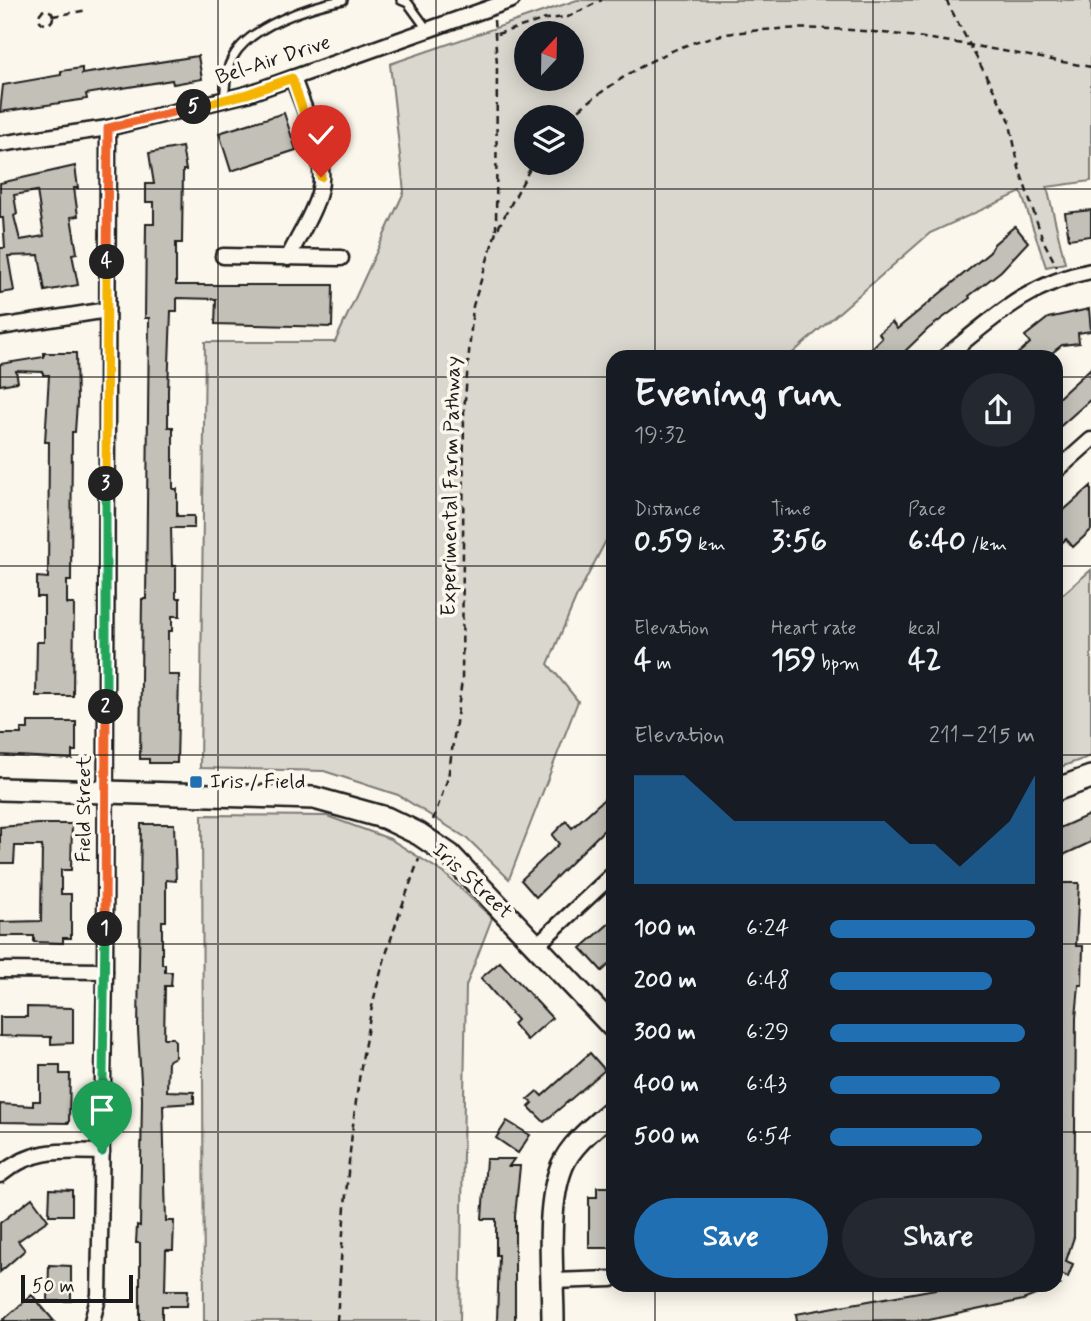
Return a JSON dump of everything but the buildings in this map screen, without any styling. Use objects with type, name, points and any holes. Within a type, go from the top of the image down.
[{"type":"street","name":"Bel-Air Drive","points":[[0,144],[108,128],[225,100],[512,0]]},
{"type":"street","points":[[288,258],[318,194],[321,177],[319,158],[292,78]]},
{"type":"street","name":"Field Street","points":[[92,1321],[99,1295],[105,971],[108,128]]},
{"type":"street","points":[[223,256],[341,258]]},
{"type":"street","points":[[954,350],[1004,309],[1060,277],[1091,271]]},
{"type":"street","points":[[0,327],[107,310]]},
{"type":"street","points":[[1063,465],[1091,440]]},
{"type":"street","points":[[1063,787],[1091,777]]},
{"type":"street","name":"Iris Street","points":[[0,789],[314,798],[386,818],[419,834],[450,855],[538,944],[606,1019]]},
{"type":"street","points":[[538,944],[606,881]]},
{"type":"street","points":[[0,970],[105,971]]},
{"type":"street","points":[[553,1321],[554,1197],[562,1164],[584,1137],[606,1117]]},
{"type":"street","points":[[0,1175],[14,1163],[35,1154],[53,1150],[102,1152]]},
{"type":"street","points":[[553,1281],[606,1279]]},
{"type":"lane","points":[[225,100],[227,69],[233,55],[245,42],[276,22],[343,0]]},
{"type":"lane","points":[[401,0],[408,3],[427,29]]},
{"type":"path","points":[[496,35],[546,19],[568,17],[602,0]]},
{"type":"path","points":[[946,0],[1009,119],[1019,168],[1060,277]]},
{"type":"path","points":[[53,16],[45,10],[39,18],[47,24],[53,16],[88,10]]},
{"type":"path","points":[[494,20],[496,232]]},
{"type":"path","points":[[584,107],[626,76],[653,61],[732,33],[838,30],[902,36],[1091,67]]},
{"type":"path","name":"Experimental Farm Pathway","points":[[433,820],[448,778],[462,681],[464,411],[473,306],[496,232],[527,175]]},
{"type":"path","points":[[337,1321],[347,1164],[357,1086],[373,1004],[419,859]]},
{"type":"shaded area","points":[[577,0],[1091,0],[1091,181],[1047,187],[1065,263],[1046,267],[1021,192],[930,233],[796,350],[606,350],[606,540],[576,598],[548,664],[578,701],[509,879],[468,839],[398,795],[324,771],[200,768],[205,342],[335,342],[404,192],[390,64],[514,22],[514,91],[584,91],[584,21],[516,21]]},
{"type":"shaded area","points":[[1091,570],[1091,756],[1063,766],[1063,594]]},
{"type":"shaded area","points":[[202,815],[327,816],[390,839],[444,873],[492,918],[466,986],[460,1321],[204,1321]]},
{"type":"place","name":"Iris / Field","points":[[196,782]]},
{"type":"route","points":[[102,1152],[108,128],[247,94],[292,78],[319,158],[321,177]]}]
